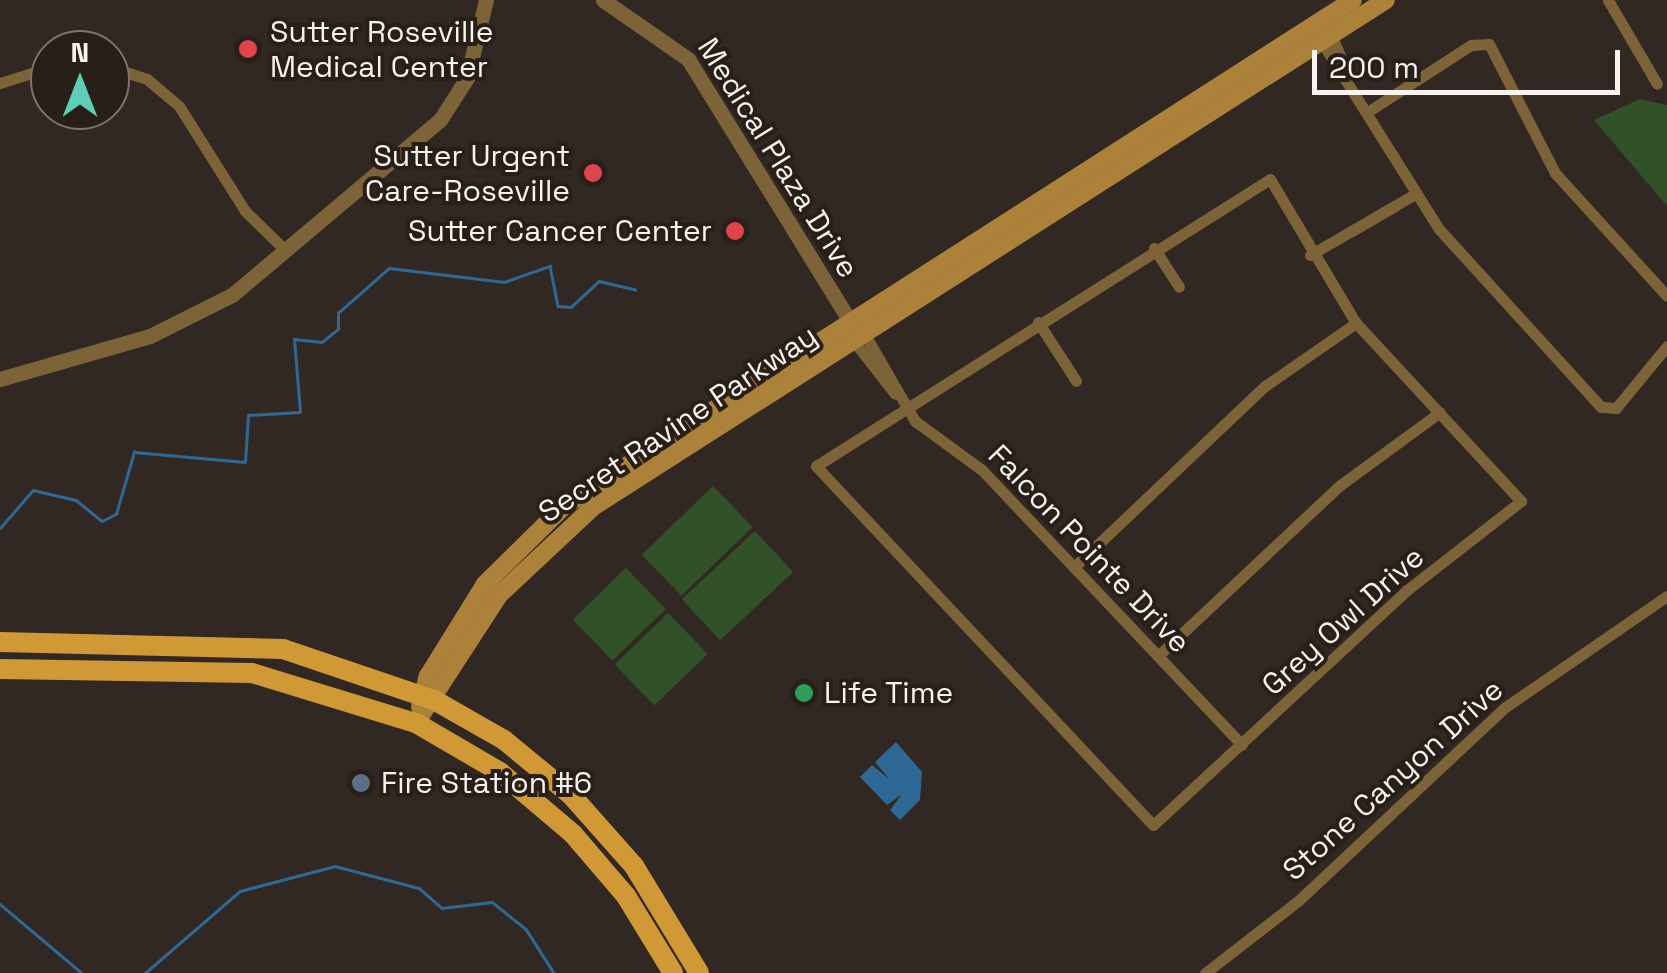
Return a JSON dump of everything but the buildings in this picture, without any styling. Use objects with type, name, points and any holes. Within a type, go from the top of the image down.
[{"type":"main road","name":"Secret Ravine Parkway","points":[[1321,31],[1354,0]]},
{"type":"main road","name":"Secret Ravine Parkway","points":[[416,722],[485,584],[549,518],[856,331],[1321,31],[1386,0]]},
{"type":"main road","points":[[0,642],[255,645],[338,662],[428,698],[504,740],[571,795],[634,866],[699,973]]},
{"type":"main road","points":[[130,668],[149,653],[255,645]]},
{"type":"main road","points":[[1,669],[130,668],[277,677],[416,722],[500,772],[573,834],[626,896],[672,973]]},
{"type":"street","points":[[0,379],[192,319],[440,120],[467,78],[486,0]]},
{"type":"street","name":"Medical Plaza Drive","points":[[603,0],[688,59],[856,331]]},
{"type":"street","points":[[1608,0],[1657,84]]},
{"type":"street","points":[[1321,31],[1372,109],[1416,194],[1469,265],[1608,410],[1667,346]]},
{"type":"street","points":[[1372,109],[1471,45],[1489,44],[1554,173],[1667,296]]},
{"type":"street","points":[[0,83],[30,73]]},
{"type":"street","points":[[130,73],[147,79],[178,106],[245,211],[282,247]]},
{"type":"street","name":"Grey Owl Drive","points":[[1270,179],[1310,254],[1356,323],[1519,494],[1520,508],[1407,590],[1158,824],[1142,819],[816,473],[820,461],[1154,248],[1270,179]]},
{"type":"street","points":[[1310,254],[1416,194]]},
{"type":"street","points":[[1154,248],[1179,287]]},
{"type":"street","points":[[1038,322],[1076,381]]},
{"type":"street","points":[[1074,567],[1266,386],[1356,323]]},
{"type":"street","name":"Falcon Pointe Drive","points":[[856,331],[904,407],[982,470],[1242,745]]},
{"type":"street","points":[[1158,656],[1338,486],[1440,412]]},
{"type":"street","name":"Stone Canyon Drive","points":[[1205,973],[1299,900],[1504,708],[1667,596]]},
{"type":"green space","points":[[1640,99],[1667,105],[1667,206],[1594,120]]},
{"type":"green space","points":[[713,486],[753,527],[681,596],[642,555]]},
{"type":"green space","points":[[755,531],[793,572],[720,640],[682,599]]},
{"type":"green space","points":[[626,568],[666,609],[612,660],[573,619]]},
{"type":"green space","points":[[668,613],[708,654],[654,705],[615,664]]},
{"type":"water","points":[[896,742],[922,772],[920,800],[900,820],[890,810],[902,794],[887,805],[860,777],[872,765],[889,779],[875,762]]},
{"type":"waterway","points":[[0,528],[33,490],[76,500],[102,521],[116,514],[134,452],[245,462],[248,415],[300,412],[294,339],[322,342],[338,329],[338,313],[389,268],[504,282],[550,266],[558,306],[571,307],[599,281],[635,289]]},
{"type":"waterway","points":[[145,973],[240,891],[335,866],[419,888],[442,908],[492,902],[526,929],[554,973]]},
{"type":"waterway","points":[[0,904],[82,973]]},
{"type":"place","name":"Sutter Roseville Medical Center","points":[[248,49]]},
{"type":"place","name":"Sutter Urgent Care-Roseville","points":[[593,173]]},
{"type":"place","name":"Sutter Cancer Center","points":[[735,231]]},
{"type":"place","name":"Life Time","points":[[804,693]]},
{"type":"place","name":"Fire Station #6","points":[[361,783]]}]
